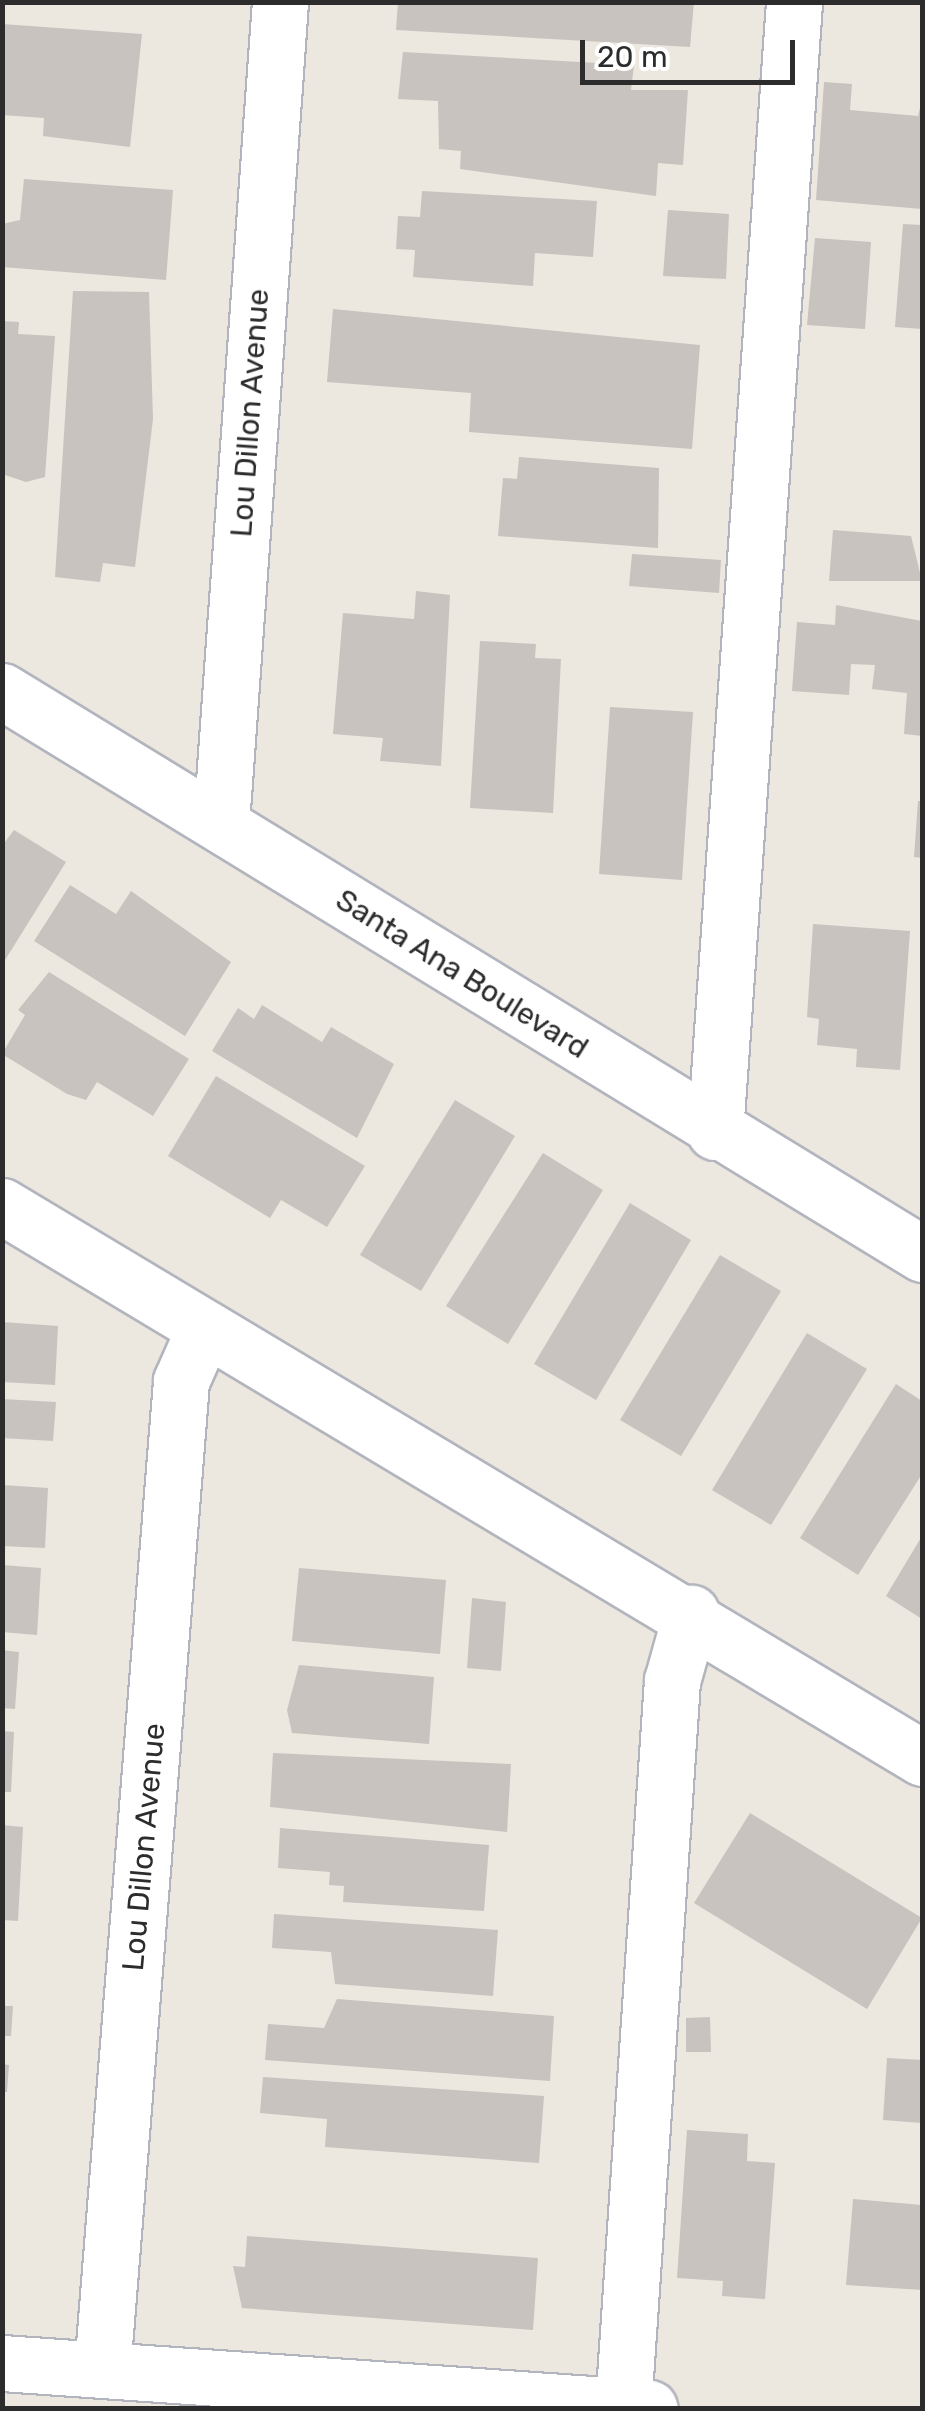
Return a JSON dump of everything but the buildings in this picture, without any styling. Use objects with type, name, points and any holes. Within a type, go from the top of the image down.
[{"type":"street","name":"Lou Dillon Avenue","points":[[221,823],[280,2]]},
{"type":"street","points":[[715,1132],[794,2]]},
{"type":"street","name":"Santa Ana Boulevard","points":[[2,692],[221,823],[715,1132],[922,1254]]},
{"type":"street","points":[[2,1206],[204,1329],[691,1613],[922,1758]]},
{"type":"street","name":"Lou Dillon Avenue","points":[[102,2370],[181,1381],[204,1329]]},
{"type":"street","points":[[2,2363],[636,2408],[672,1681],[691,1613]]}]
